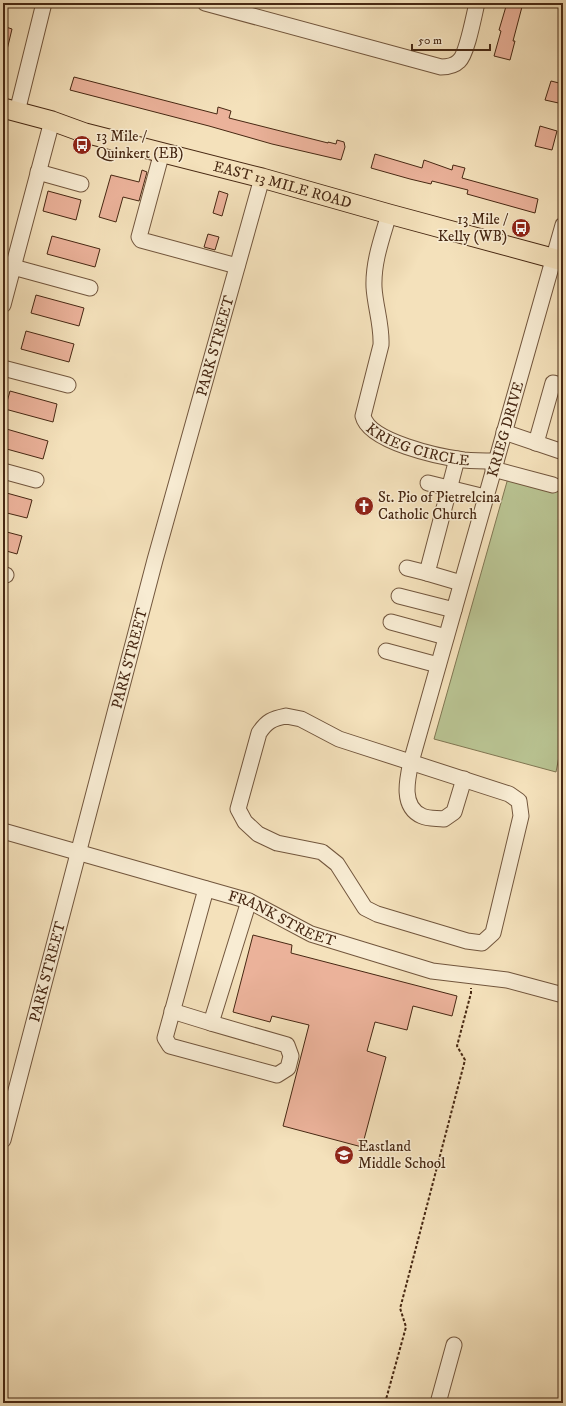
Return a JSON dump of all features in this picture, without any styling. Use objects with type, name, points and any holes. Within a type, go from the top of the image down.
[{"type":"main road","name":"EAST 13 MILE ROAD","points":[[10,110],[52,121],[85,133],[262,178],[558,260]]},
{"type":"street","points":[[10,110],[44,3]]},
{"type":"street","points":[[205,3],[442,67],[454,65],[462,57],[477,3]]},
{"type":"street","points":[[3,306],[11,259],[52,121]]},
{"type":"street","points":[[162,152],[139,237],[141,240],[237,266]]},
{"type":"street","points":[[38,172],[81,184]]},
{"type":"street","name":"PARK STREET","points":[[3,1140],[155,560],[262,178]]},
{"type":"street","name":"KRIEG CIRCLE","points":[[389,214],[375,268],[374,287],[381,345],[362,416],[364,422],[376,433],[404,446],[457,459],[479,461],[554,485]]},
{"type":"street","name":"KRIEG DRIVE","points":[[464,779],[454,812],[444,819],[423,817],[412,810],[407,798],[407,780],[411,762],[494,465],[558,260],[563,225]]},
{"type":"street","points":[[11,259],[90,288]]},
{"type":"street","points":[[3,368],[68,385]]},
{"type":"street","points":[[536,443],[553,383],[563,386]]},
{"type":"street","points":[[504,432],[563,452]]},
{"type":"street","points":[[427,574],[457,459]]},
{"type":"street","points":[[3,471],[36,480]]},
{"type":"street","points":[[428,483],[485,497]]},
{"type":"street","points":[[407,568],[461,583]]},
{"type":"street","points":[[399,596],[454,610]]},
{"type":"street","points":[[391,622],[446,637]]},
{"type":"street","points":[[386,651],[438,665]]},
{"type":"street","points":[[286,716],[301,719],[339,739],[464,779],[509,794],[519,802],[521,816],[492,933],[482,943],[466,941],[377,914],[365,908],[337,864],[322,852],[277,843],[258,834],[246,822],[238,809],[259,732],[264,725],[273,718],[286,716]]},
{"type":"street","name":"FRANK STREET","points":[[3,832],[249,901],[311,934],[432,971],[507,980],[563,995]]},
{"type":"street","points":[[172,1011],[287,1045],[291,1056],[288,1068],[277,1075],[170,1046],[165,1038],[172,1011],[206,889]]},
{"type":"street","points":[[211,1023],[249,901]]},
{"type":"street","points":[[438,1403],[454,1345]]},
{"type":"path","points":[[385,1403],[406,1327],[400,1308],[465,1060],[457,1046],[471,993],[470,976]]},
{"type":"green space","points":[[510,471],[563,485],[563,736],[556,772],[434,739]]},
{"type":"building","points":[[507,3],[523,3],[513,41],[515,41],[510,60],[494,56],[501,31],[499,30]]},
{"type":"building","points":[[3,26],[12,29],[6,54],[3,54]]},
{"type":"building","points":[[74,77],[217,114],[218,107],[231,111],[229,118],[328,143],[336,144],[337,140],[344,142],[345,147],[341,160],[272,144],[70,90]]},
{"type":"building","points":[[551,81],[563,84],[563,104],[545,100]]},
{"type":"building","points":[[540,126],[557,131],[552,150],[535,146]]},
{"type":"building","points":[[375,154],[422,168],[424,160],[452,170],[453,165],[465,168],[462,178],[538,199],[535,213],[467,194],[468,190],[432,181],[431,184],[371,168]]},
{"type":"building","points":[[142,170],[147,172],[139,201],[123,197],[116,222],[99,217],[111,175],[139,182]]},
{"type":"building","points":[[48,191],[81,200],[76,220],[43,211]]},
{"type":"building","points":[[219,191],[228,194],[222,216],[213,213]]},
{"type":"building","points":[[208,234],[219,237],[215,250],[204,247]]},
{"type":"building","points":[[52,236],[100,249],[95,267],[47,254]]},
{"type":"building","points":[[36,295],[84,308],[79,326],[31,313]]},
{"type":"building","points":[[26,331],[74,344],[69,362],[21,349]]},
{"type":"building","points":[[10,391],[57,404],[53,422],[5,409]]},
{"type":"building","points":[[3,428],[48,441],[43,459],[3,448]]},
{"type":"building","points":[[3,492],[32,500],[27,518],[3,512]]},
{"type":"building","points":[[3,531],[22,536],[17,554],[3,550]]},
{"type":"building","points":[[253,935],[292,945],[291,953],[457,996],[452,1016],[413,1006],[407,1030],[375,1022],[367,1051],[386,1057],[362,1147],[283,1126],[309,1025],[272,1016],[270,1022],[233,1012]]},
{"type":"place","name":"13 Mile / Quinkert (EB)","points":[[82,145]]},
{"type":"place","name":"13 Mile / Kelly (WB)","points":[[521,228]]},
{"type":"place","name":"St. Pio of Pietrelcina Catholic Church","points":[[364,506]]},
{"type":"place","name":"Eastland Middle School","points":[[344,1155]]}]
